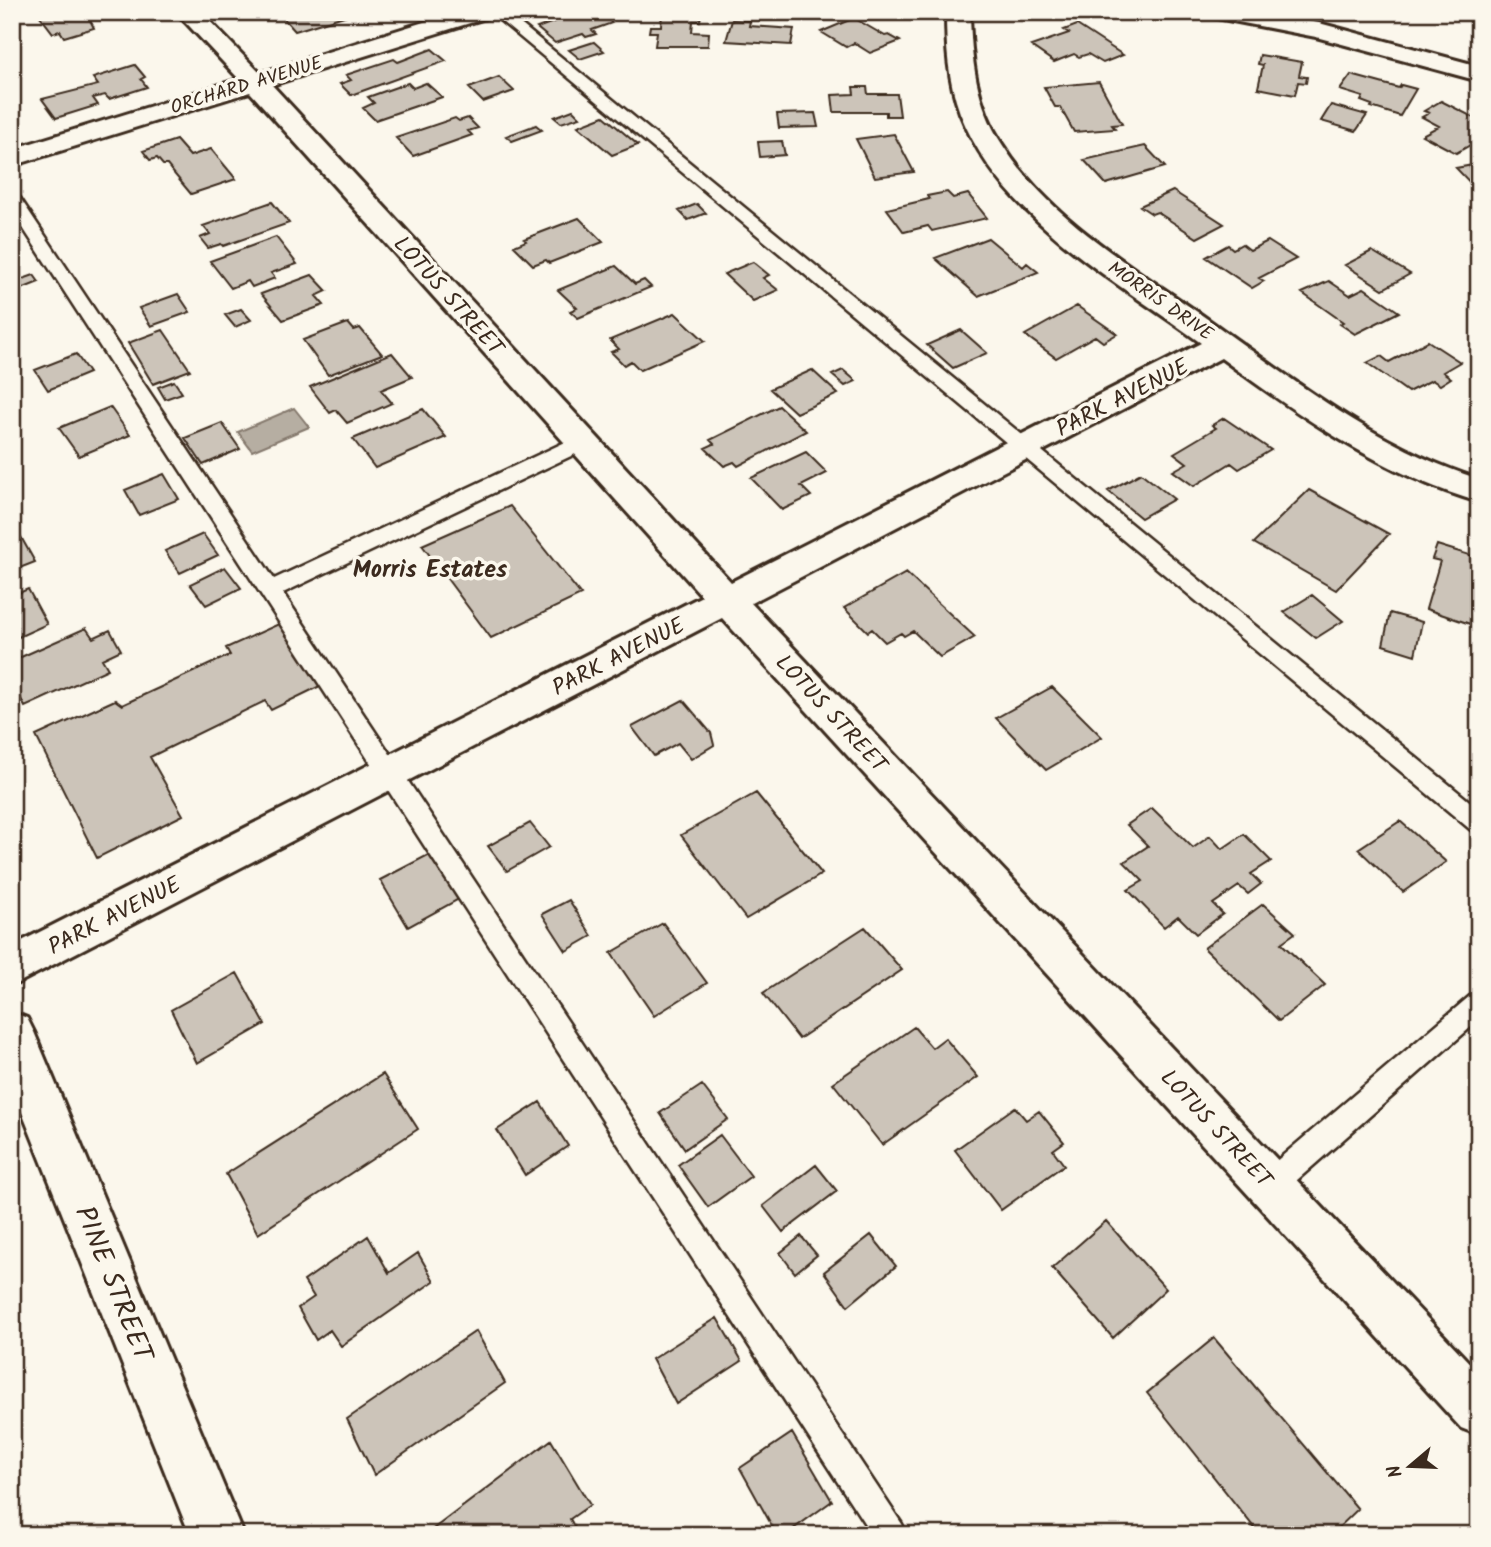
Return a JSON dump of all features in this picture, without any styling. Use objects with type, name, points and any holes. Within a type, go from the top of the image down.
[{"type":"street","name":"LOTUS STREET","points":[[188,12],[254,81],[727,601],[1479,1410]]},
{"type":"street","name":"ORCHARD AVENUE","points":[[12,158],[481,12]]},
{"type":"street","name":"MORRIS DRIVE","points":[[958,12],[958,48],[963,90],[978,125],[1003,166],[1040,206],[1083,244],[1357,437],[1420,470],[1479,491]]},
{"type":"street","points":[[1220,12],[1319,30],[1479,74]]},
{"type":"street","name":"PARK AVENUE","points":[[12,967],[1224,344]]},
{"type":"street","name":"PINE STREET","points":[[12,1032],[217,1535]]},
{"type":"lane","points":[[497,12],[1026,446],[1479,823]]},
{"type":"lane","points":[[12,198],[891,1535]]},
{"type":"lane","points":[[270,590],[583,442]]},
{"type":"lane","points":[[1270,1185],[1479,1003]]},
{"type":"shaded area","points":[[294,408],[309,427],[252,451],[238,432]]},
{"type":"building","points":[[37,12],[91,12],[87,14],[94,28],[64,37],[60,31],[53,33]]},
{"type":"building","points":[[278,12],[357,12],[295,31]]},
{"type":"building","points":[[581,12],[598,12],[612,23],[592,30],[596,34],[586,37],[583,34],[555,43],[537,28]]},
{"type":"building","points":[[662,13],[701,14],[700,21],[693,21],[692,32],[709,33],[708,46],[655,46],[657,32],[649,32],[650,26],[661,26]]},
{"type":"building","points":[[854,18],[885,36],[889,35],[900,41],[870,53],[854,43],[846,47],[821,32]]},
{"type":"building","points":[[732,20],[750,21],[749,26],[794,29],[791,45],[726,41]]},
{"type":"building","points":[[1077,25],[1123,55],[1103,63],[1088,54],[1079,57],[1074,54],[1054,62],[1031,46],[1069,33],[1064,30]]},
{"type":"building","points":[[594,42],[604,51],[580,59],[569,50]]},
{"type":"building","points":[[432,49],[446,61],[351,95],[340,84],[351,80],[346,75],[394,59],[398,62]]},
{"type":"building","points":[[1260,55],[1302,62],[1299,76],[1307,77],[1306,83],[1298,82],[1295,95],[1258,88],[1263,65],[1258,64]]},
{"type":"building","points":[[135,65],[145,77],[141,79],[147,87],[109,99],[105,95],[93,98],[98,105],[56,118],[42,99],[98,85],[93,78]]},
{"type":"building","points":[[1351,75],[1399,88],[1401,85],[1416,89],[1400,116],[1371,107],[1372,105],[1361,101],[1363,97],[1340,90]]},
{"type":"building","points":[[499,77],[514,91],[483,102],[469,88]]},
{"type":"building","points":[[1099,82],[1122,124],[1112,125],[1115,129],[1074,132],[1060,107],[1055,107],[1044,87]]},
{"type":"building","points":[[408,83],[413,88],[426,83],[442,97],[375,120],[363,108],[374,103],[368,97]]},
{"type":"building","points":[[853,87],[867,87],[868,94],[897,94],[900,116],[886,116],[886,112],[834,112],[832,95],[854,94]]},
{"type":"building","points":[[1441,101],[1479,120],[1479,140],[1456,153],[1422,135],[1439,126],[1422,117],[1429,113],[1424,111]]},
{"type":"building","points":[[1331,105],[1367,115],[1356,131],[1321,121]]},
{"type":"building","points":[[573,110],[580,117],[561,123],[554,117]]},
{"type":"building","points":[[815,113],[818,127],[779,128],[777,114]]},
{"type":"building","points":[[604,116],[638,145],[612,155],[578,126]]},
{"type":"building","points":[[455,118],[459,121],[468,118],[478,128],[468,131],[472,135],[413,156],[396,138]]},
{"type":"building","points":[[536,125],[542,130],[512,141],[506,136]]},
{"type":"building","points":[[894,134],[914,172],[875,177],[856,139]]},
{"type":"building","points":[[176,140],[190,156],[211,149],[236,179],[191,194],[167,165],[163,165],[157,158],[150,160],[143,151]]},
{"type":"building","points":[[782,141],[785,155],[760,157],[758,142]]},
{"type":"building","points":[[1145,146],[1165,167],[1106,184],[1084,160]]},
{"type":"building","points":[[1479,164],[1479,191],[1478,191],[1456,168]]},
{"type":"building","points":[[1173,191],[1224,224],[1197,238],[1157,212],[1152,214],[1140,206]]},
{"type":"building","points":[[947,192],[953,198],[968,194],[987,218],[932,231],[928,226],[904,232],[887,209],[929,199],[927,196]]},
{"type":"building","points":[[272,202],[289,223],[223,246],[221,244],[208,248],[200,238],[210,234],[203,226]]},
{"type":"building","points":[[697,204],[706,213],[688,220],[679,211]]},
{"type":"building","points":[[579,218],[603,242],[549,263],[546,260],[533,265],[514,246],[526,241],[524,239]]},
{"type":"building","points":[[276,237],[297,264],[271,273],[275,278],[252,287],[248,281],[231,288],[210,261]]},
{"type":"building","points":[[988,238],[1023,267],[1027,263],[1038,272],[978,296],[935,258]]},
{"type":"building","points":[[1268,241],[1296,259],[1259,278],[1264,281],[1252,288],[1206,257],[1228,245],[1233,249],[1242,244],[1250,250]]},
{"type":"building","points":[[1372,251],[1410,274],[1383,289],[1345,265]]},
{"type":"building","points":[[753,262],[769,275],[763,278],[778,290],[753,301],[724,274]]},
{"type":"building","points":[[616,266],[635,284],[644,280],[651,287],[578,318],[570,311],[577,308],[558,290]]},
{"type":"building","points":[[34,275],[39,282],[19,290],[14,282]]},
{"type":"building","points":[[312,275],[327,291],[316,296],[324,305],[283,320],[261,294]]},
{"type":"building","points":[[1329,281],[1350,295],[1364,288],[1399,312],[1355,334],[1340,324],[1343,322],[1302,293]]},
{"type":"building","points":[[178,294],[190,312],[151,326],[139,308]]},
{"type":"building","points":[[1077,306],[1117,334],[1103,342],[1095,336],[1056,358],[1025,335]]},
{"type":"building","points":[[241,309],[251,320],[235,327],[225,315]]},
{"type":"building","points":[[675,313],[705,341],[640,370],[631,361],[624,365],[611,352],[619,349],[610,340]]},
{"type":"building","points":[[348,323],[354,330],[360,328],[382,354],[328,375],[303,340]]},
{"type":"building","points":[[163,330],[190,370],[153,384],[128,343]]},
{"type":"building","points":[[961,330],[987,353],[953,368],[927,345]]},
{"type":"building","points":[[1428,341],[1460,362],[1443,372],[1451,378],[1440,385],[1432,380],[1408,392],[1367,363],[1381,356],[1389,362]]},
{"type":"building","points":[[392,353],[412,377],[381,390],[392,403],[347,423],[336,410],[330,413],[310,387]]},
{"type":"building","points":[[76,354],[89,373],[48,390],[35,370]]},
{"type":"building","points":[[812,370],[838,394],[796,413],[770,389]]},
{"type":"building","points":[[843,370],[856,381],[845,386],[832,375]]},
{"type":"building","points":[[174,381],[182,393],[165,399],[158,387]]},
{"type":"building","points":[[779,406],[806,431],[738,466],[734,462],[724,466],[705,448],[714,444],[710,440]]},
{"type":"building","points":[[110,407],[130,435],[79,456],[59,428]]},
{"type":"building","points":[[423,409],[446,437],[375,468],[353,439]]},
{"type":"building","points":[[1224,418],[1271,450],[1239,469],[1231,463],[1194,486],[1173,471],[1187,463],[1174,453],[1216,428],[1212,425]]},
{"type":"building","points":[[222,423],[240,449],[203,465],[185,438]]},
{"type":"building","points":[[806,452],[827,473],[801,486],[811,496],[782,510],[751,478]]},
{"type":"building","points":[[1141,473],[1174,499],[1141,518],[1108,491]]},
{"type":"building","points":[[164,474],[179,499],[139,515],[125,490]]},
{"type":"building","points":[[1309,490],[1389,534],[1336,590],[1254,543]]},
{"type":"building","points":[[510,506],[581,595],[491,638],[422,545]]},
{"type":"building","points":[[12,521],[35,562],[12,571]]},
{"type":"building","points":[[203,534],[218,555],[180,573],[165,551]]},
{"type":"building","points":[[1437,545],[1479,558],[1479,627],[1426,609],[1440,561],[1432,559]]},
{"type":"building","points":[[225,567],[241,588],[206,605],[190,584]]},
{"type":"building","points":[[906,573],[975,637],[940,657],[913,631],[904,636],[901,633],[885,642],[872,629],[868,632],[844,608]]},
{"type":"building","points":[[28,589],[47,624],[12,640],[12,596]]},
{"type":"building","points":[[1312,595],[1343,621],[1316,638],[1284,612]]},
{"type":"building","points":[[1390,613],[1422,622],[1415,655],[1383,645]]},
{"type":"building","points":[[281,623],[322,685],[271,710],[265,701],[150,757],[183,815],[97,858],[36,736],[115,700],[122,705],[230,655],[226,648]]},
{"type":"building","points":[[86,628],[93,638],[110,630],[121,650],[102,659],[108,669],[25,707],[20,697],[12,701],[12,661]]},
{"type":"building","points":[[1052,687],[1102,737],[1046,770],[996,718]]},
{"type":"building","points":[[683,700],[711,733],[714,745],[691,759],[678,743],[654,756],[632,727]]},
{"type":"building","points":[[756,793],[822,874],[746,919],[681,835]]},
{"type":"building","points":[[1152,808],[1193,848],[1210,836],[1222,849],[1244,834],[1271,861],[1251,874],[1261,884],[1248,894],[1239,886],[1213,904],[1223,914],[1196,934],[1178,916],[1164,927],[1128,890],[1143,881],[1124,862],[1148,846],[1127,825]]},
{"type":"building","points":[[1400,821],[1446,862],[1403,892],[1358,849]]},
{"type":"building","points":[[530,823],[549,847],[507,871],[488,846]]},
{"type":"building","points":[[430,854],[459,899],[408,927],[380,880]]},
{"type":"building","points":[[569,900],[592,936],[566,951],[542,914]]},
{"type":"building","points":[[1263,904],[1295,933],[1281,943],[1325,985],[1279,1021],[1204,948]]},
{"type":"building","points":[[663,923],[707,983],[654,1016],[611,953]]},
{"type":"building","points":[[865,927],[902,970],[799,1039],[763,993]]},
{"type":"building","points":[[237,973],[265,1024],[197,1063],[171,1010]]},
{"type":"building","points":[[914,1027],[932,1048],[945,1038],[978,1077],[882,1145],[833,1083]]},
{"type":"building","points":[[383,1074],[418,1129],[258,1234],[226,1174]]},
{"type":"building","points":[[702,1085],[728,1119],[685,1149],[660,1113]]},
{"type":"building","points":[[540,1102],[568,1146],[525,1175],[497,1130]]},
{"type":"building","points":[[1015,1107],[1026,1120],[1039,1111],[1064,1142],[1053,1150],[1064,1165],[1001,1210],[955,1150]]},
{"type":"building","points":[[720,1135],[751,1176],[708,1207],[678,1165]]},
{"type":"building","points":[[816,1165],[837,1191],[783,1232],[763,1206]]},
{"type":"building","points":[[1106,1221],[1166,1289],[1113,1338],[1052,1268]]},
{"type":"building","points":[[871,1235],[896,1266],[848,1306],[824,1272]]},
{"type":"building","points":[[368,1236],[389,1273],[418,1253],[434,1281],[341,1346],[330,1330],[316,1340],[298,1308],[314,1297],[304,1281]]},
{"type":"building","points":[[801,1236],[817,1255],[795,1273],[780,1253]]},
{"type":"building","points":[[717,1318],[742,1361],[676,1404],[652,1359]]},
{"type":"building","points":[[476,1331],[505,1383],[374,1475],[347,1419]]},
{"type":"building","points":[[1214,1338],[1358,1509],[1331,1535],[1260,1535],[1147,1393]]},
{"type":"building","points":[[792,1433],[832,1501],[785,1535],[777,1535],[740,1468]]},
{"type":"building","points":[[551,1440],[590,1505],[570,1519],[579,1535],[425,1535]]},
{"type":"district","name":"Morris Estates","points":[[430,569]]}]
